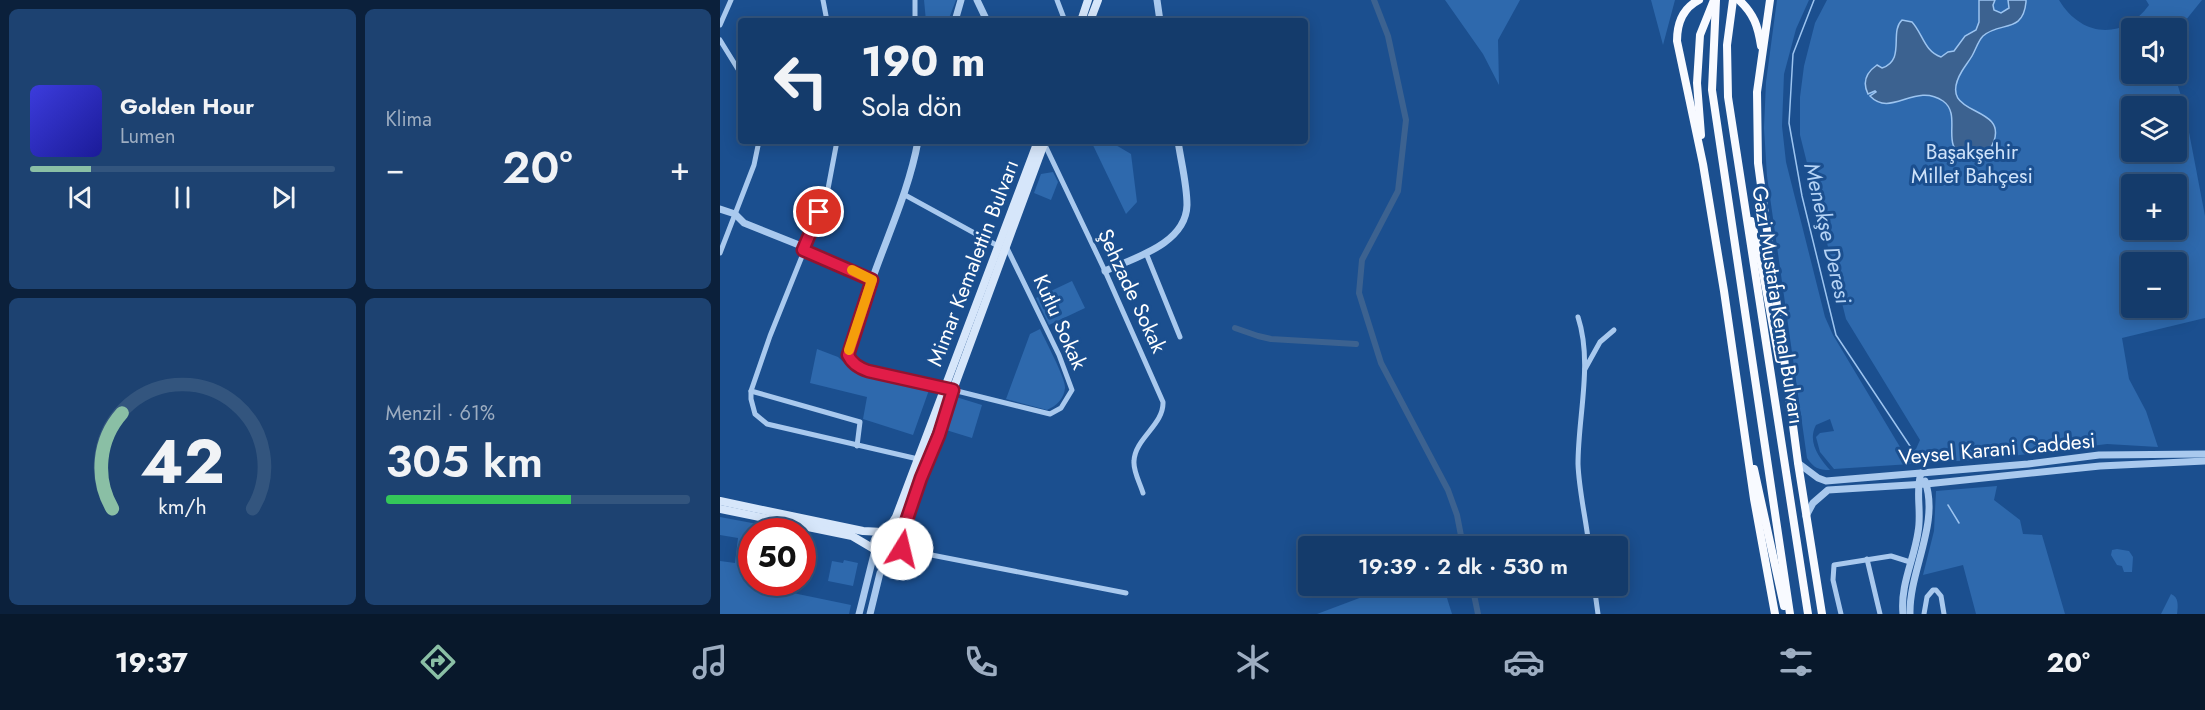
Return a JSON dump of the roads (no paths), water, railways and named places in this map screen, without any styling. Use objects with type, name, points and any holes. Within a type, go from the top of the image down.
[{"type":"highway","points":[[1699,0],[1692,3],[1681,18],[1677,30],[1677,41],[1703,165],[1754,499],[1775,614]]},
{"type":"highway","points":[[1703,165],[1697,83],[1700,35],[1715,0]]},
{"type":"highway","name":"Gazi Mustafa Kemal Bulvarı","points":[[1715,0],[1712,90],[1788,614]]},
{"type":"highway","name":"Gazi Mustafa Kemal Bulvarı","points":[[1733,0],[1727,45],[1728,97],[1808,614]]},
{"type":"highway","points":[[1739,0],[1752,13],[1757,22],[1763,55]]},
{"type":"highway","points":[[1770,0],[1757,92],[1758,164],[1798,463],[1822,614]]},
{"type":"highway","points":[[1741,183],[1759,251],[1798,463]]},
{"type":"highway","points":[[1743,422],[1788,614]]},
{"type":"main road","points":[[1082,18],[1088,0]]},
{"type":"main road","points":[[1091,18],[1098,0]]},
{"type":"main road","points":[[949,390],[1042,144]]},
{"type":"main road","name":"Mimar Kemalettin Bulvarı","points":[[885,531],[896,517],[918,459],[949,390]]},
{"type":"main road","name":"Mimar Kemalettin Bulvarı","points":[[901,541],[949,390]]},
{"type":"main road","points":[[720,501],[863,531],[896,533],[911,551],[894,557],[882,558],[875,550],[852,536],[720,509]]},
{"type":"main road","points":[[875,550],[876,538],[885,531]]},
{"type":"main road","points":[[894,557],[902,549],[901,541]]},
{"type":"street","points":[[720,25],[731,0]]},
{"type":"street","points":[[823,0],[826,18]]},
{"type":"street","points":[[915,0],[915,18]]},
{"type":"street","points":[[956,18],[961,0]]},
{"type":"street","points":[[977,0],[986,18]]},
{"type":"street","points":[[1057,0],[1064,18]]},
{"type":"street","points":[[1157,0],[1160,18]]},
{"type":"street","points":[[720,40],[738,69]]},
{"type":"street","points":[[720,253],[754,165],[758,144]]},
{"type":"street","points":[[836,144],[826,194],[751,390],[751,399],[756,414],[767,424],[918,459]]},
{"type":"street","points":[[918,144],[914,169],[872,280],[848,355],[850,361],[868,371],[949,390]]},
{"type":"street","name":"Şehzade Sokak","points":[[1044,144],[1105,271],[1163,402],[1161,415],[1136,451],[1134,460],[1143,493]]},
{"type":"street","points":[[1105,271],[1146,253],[1168,239],[1180,225],[1186,212],[1187,201],[1178,144]]},
{"type":"street","points":[[905,195],[1002,246]]},
{"type":"street","points":[[720,209],[735,214],[744,223],[799,245],[803,250],[872,280]]},
{"type":"street","name":"Kutlu Sokak","points":[[949,390],[1050,414],[1061,408],[1072,390],[1059,355],[1002,246]]},
{"type":"street","points":[[1146,253],[1180,337]]},
{"type":"street","points":[[1578,317],[1583,332],[1585,370],[1578,465],[1588,536]]},
{"type":"street","points":[[1585,370],[1600,342],[1614,330]]},
{"type":"street","points":[[751,390],[860,422],[857,446]]},
{"type":"street","name":"Veysel Karani Caddesi","points":[[1798,463],[1818,478],[1826,481],[2098,455],[2205,454]]},
{"type":"street","name":"Veysel Karani Caddesi","points":[[1806,516],[1813,502],[1828,490],[1917,485],[2100,465],[2205,461]]},
{"type":"street","points":[[1907,613],[1927,528],[1926,484],[1921,473]]},
{"type":"street","points":[[1907,613],[1902,601],[1919,532],[1917,485],[1921,473]]},
{"type":"street","points":[[859,614],[875,550]]},
{"type":"street","points":[[911,551],[1126,593]]},
{"type":"street","points":[[1841,614],[1833,580],[1834,565],[1891,556],[1910,562]]},
{"type":"street","points":[[870,614],[878,577],[882,569],[894,557]]},
{"type":"street","points":[[1867,559],[1880,614]]},
{"type":"street","points":[[1907,613],[1924,614],[1927,597],[1933,590],[1936,590],[1941,597],[1944,614]]},
{"type":"street","points":[[1596,596],[1598,614]]},
{"type":"waterway","points":[[1374,0],[1388,36],[1406,120],[1398,191],[1362,260],[1359,293],[1381,363],[1448,490],[1457,515],[1461,536]]},
{"type":"waterway","name":"Menekşe Deresi","points":[[1814,0],[1793,54],[1789,123],[1802,196],[1836,335],[1914,452]]},
{"type":"waterway","points":[[1235,328],[1271,339],[1356,344]]},
{"type":"waterway","name":"Menekşe Deresi","points":[[1948,505],[1959,523]]},
{"type":"waterway","points":[[1474,596],[1478,614]]},
{"type":"park label","name":"Başakşehir Millet Bahçesi","points":[[1972,164]]}]
